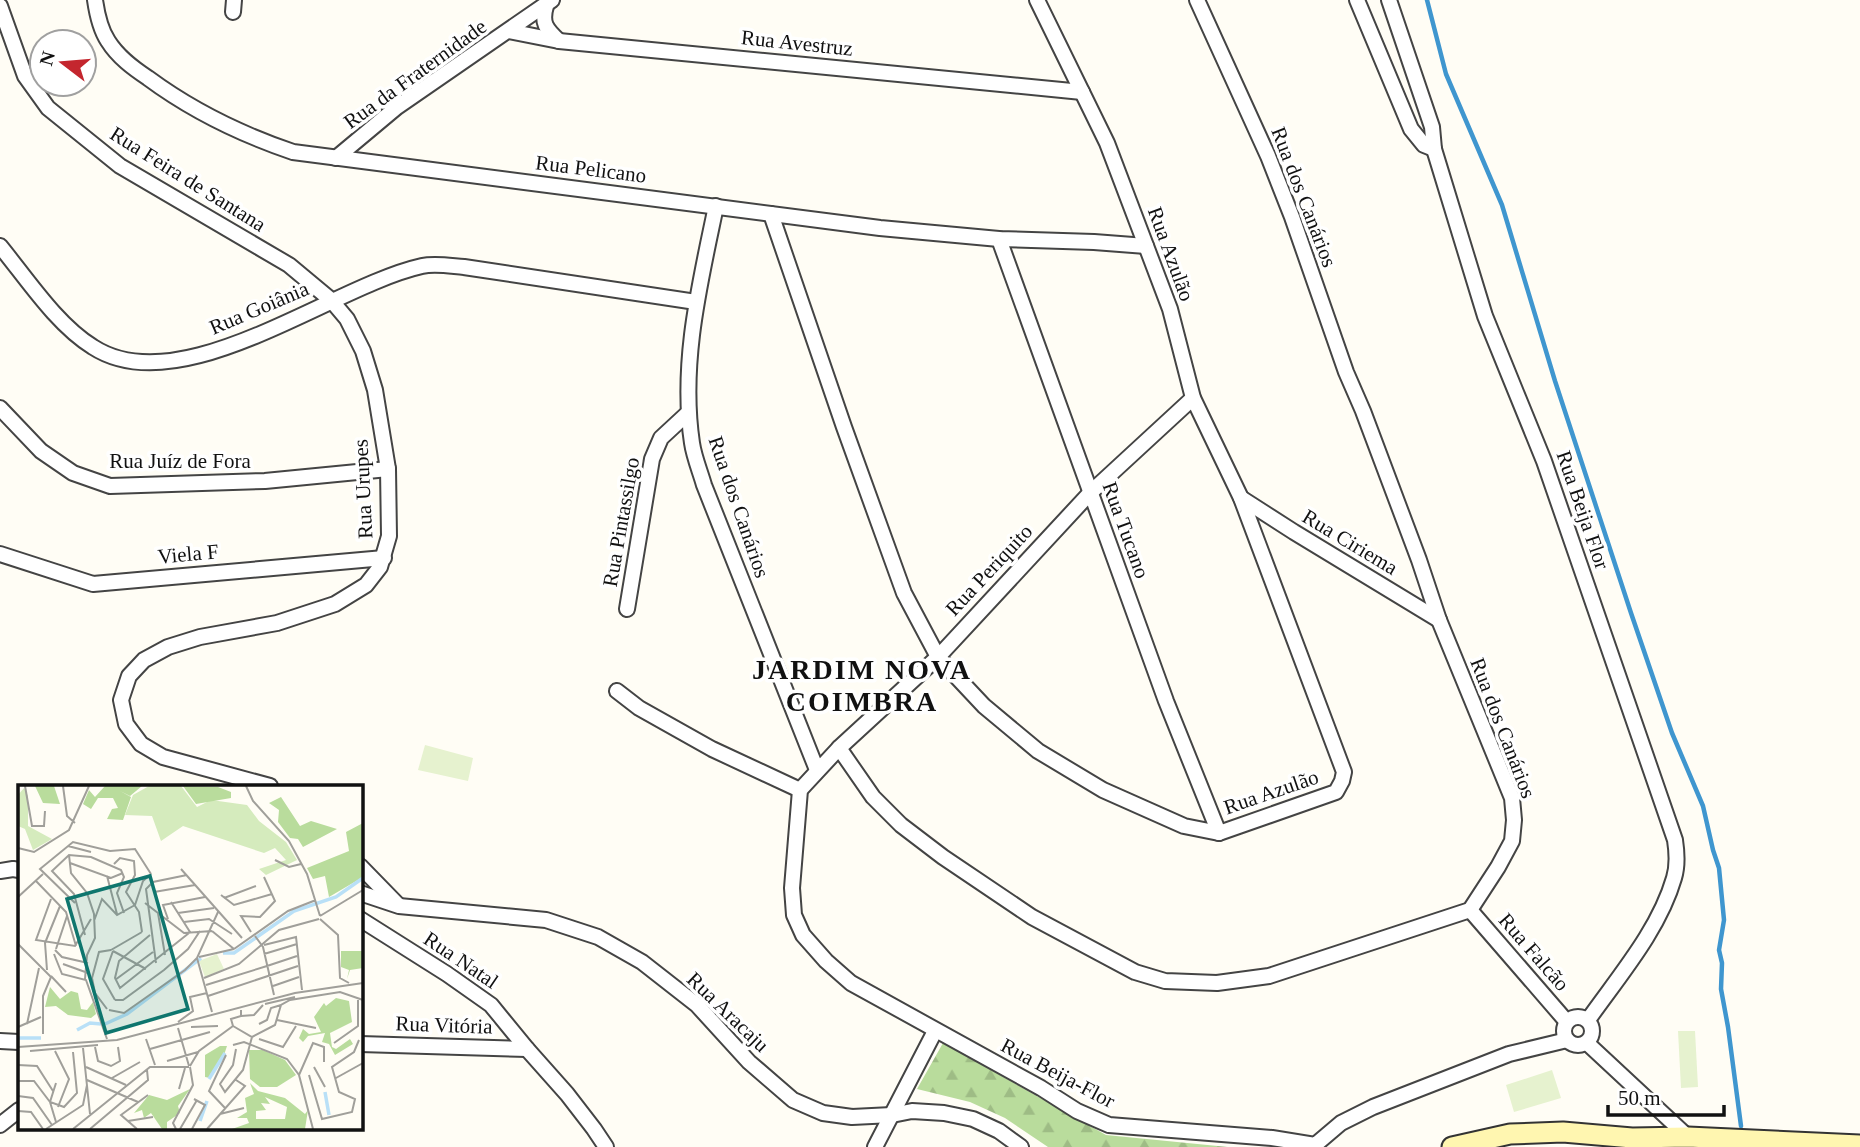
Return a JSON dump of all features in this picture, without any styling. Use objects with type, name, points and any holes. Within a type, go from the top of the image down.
[{"type":"street","name":"Rua Pelicano","points":[[95,0],[97,17],[108,41],[125,61],[167,93],[214,120],[250,137],[293,152],[880,228],[999,239],[1146,246]]},
{"type":"street","name":"Rua Azulão","points":[[771,214],[904,593],[938,657],[984,706],[1038,751],[1103,790],[1184,826],[1219,833],[1336,792],[1344,772],[1241,498],[1193,398],[1170,309],[1107,143],[1037,0]]},
{"type":"street","name":"Rua dos Canários","points":[[1197,0],[1268,156],[1342,360],[1419,559],[1439,620],[1512,798],[1512,841],[1470,910]]},
{"type":"street","points":[[1357,0],[1401,110],[1417,139],[1434,149]]},
{"type":"street","name":"Rua Beija Flor","points":[[1389,0],[1432,127],[1434,149],[1485,316],[1544,461],[1675,840],[1675,877],[1661,909],[1642,944],[1588,1020]]},
{"type":"street","name":"Rua da Fraternidade","points":[[336,158],[397,107],[549,3]]},
{"type":"street","points":[[549,3],[543,17],[550,33],[559,41]]},
{"type":"street","name":"Rua Feira de Santana","points":[[0,6],[25,76],[48,108],[120,166],[289,265],[331,300]]},
{"type":"street","name":"Rua Avestruz","points":[[509,31],[559,41],[1082,92]]},
{"type":"street","name":"Rua dos Canários","points":[[716,205],[696,302],[688,379],[692,446],[704,485],[817,770]]},
{"type":"street","name":"Rua Tucano","points":[[999,239],[1166,701],[1219,833]]},
{"type":"street","name":"Rua Goiânia","points":[[0,246],[66,326],[94,349],[128,362],[163,363],[223,349],[331,300]]},
{"type":"street","points":[[331,300],[387,275],[426,265],[464,267],[696,302]]},
{"type":"street","name":"Rua Urupes","points":[[266,785],[163,757],[141,744],[125,724],[121,700],[129,676],[144,660],[168,647],[200,637],[277,623],[335,604],[366,585],[380,567],[389,536],[388,469],[376,390],[363,351],[346,319],[331,300]]},
{"type":"street","name":"Rua Periquito","points":[[817,770],[938,657],[1090,493],[1193,398]]},
{"type":"street","name":"Rua Juíz de Fora","points":[[0,408],[41,451],[73,473],[110,486],[265,481],[388,469]]},
{"type":"street","name":"Rua Pintassilgo","points":[[627,609],[652,459],[661,438],[688,413]]},
{"type":"street","name":"Rua Ciriema","points":[[1241,498],[1439,620]]},
{"type":"street","name":"Viela F","points":[[0,554],[93,584],[384,558]]},
{"type":"street","points":[[617,691],[639,708],[712,749],[800,790],[817,770]]},
{"type":"street","points":[[839,748],[873,797],[901,825],[943,857],[1032,917],[1135,972],[1166,981],[1217,983],[1269,976],[1470,910]]},
{"type":"street","name":"Rua Beija-Flor","points":[[800,790],[792,888],[794,915],[803,935],[826,961],[850,983],[1041,1088],[1077,1111],[1109,1125],[1272,1138],[1316,1146],[1341,1123],[1373,1107],[1509,1054],[1567,1040]]},
{"type":"street","points":[[362,868],[399,906]]},
{"type":"street","points":[[0,871],[18,870]]},
{"type":"street","name":"Rua Aracaju","points":[[362,895],[399,906],[546,919],[598,937],[642,962],[697,1005],[749,1062],[793,1100],[823,1113],[852,1117],[912,1111],[944,1113],[973,1119],[999,1131],[1021,1147]]},
{"type":"street","name":"Rua Falcão","points":[[1470,910],[1567,1022]]},
{"type":"street","name":"Rua Natal","points":[[362,920],[491,1005],[567,1094],[606,1147]]},
{"type":"street","points":[[1581,1017],[1588,1020],[1593,1032],[1587,1043],[1576,1045],[1567,1040],[1564,1028],[1567,1022],[1581,1017]]},
{"type":"street","points":[[875,1147],[935,1031]]},
{"type":"street","points":[[0,1041],[18,1042]]},
{"type":"street","points":[[1587,1043],[1688,1137]]},
{"type":"street","name":"Rua Vitória","points":[[362,1044],[527,1049]]},
{"type":"street","points":[[0,1125],[18,1111]]},
{"type":"street","points":[[1452,1147],[1510,1134],[1563,1132],[1632,1138],[1688,1137],[1860,1145]]},
{"type":"green space","points":[[425,745],[473,758],[468,781],[418,770]]},
{"type":"green space","points":[[1678,1031],[1695,1031],[1698,1087],[1681,1088]]},
{"type":"green space","points":[[943,1043],[1106,1135],[1228,1147],[1048,1147],[1005,1118],[970,1102],[917,1089]]},
{"type":"green space","points":[[1552,1070],[1561,1098],[1514,1112],[1506,1085]]},
{"type":"waterway","points":[[1427,0],[1446,74],[1502,205],[1555,381],[1631,613],[1672,733],[1703,806],[1719,868],[1724,920],[1719,950],[1722,963],[1721,989],[1741,1126]]},
{"type":"district","name":"JARDIM NOVA COIMBRA","points":[[862,685]]}]
